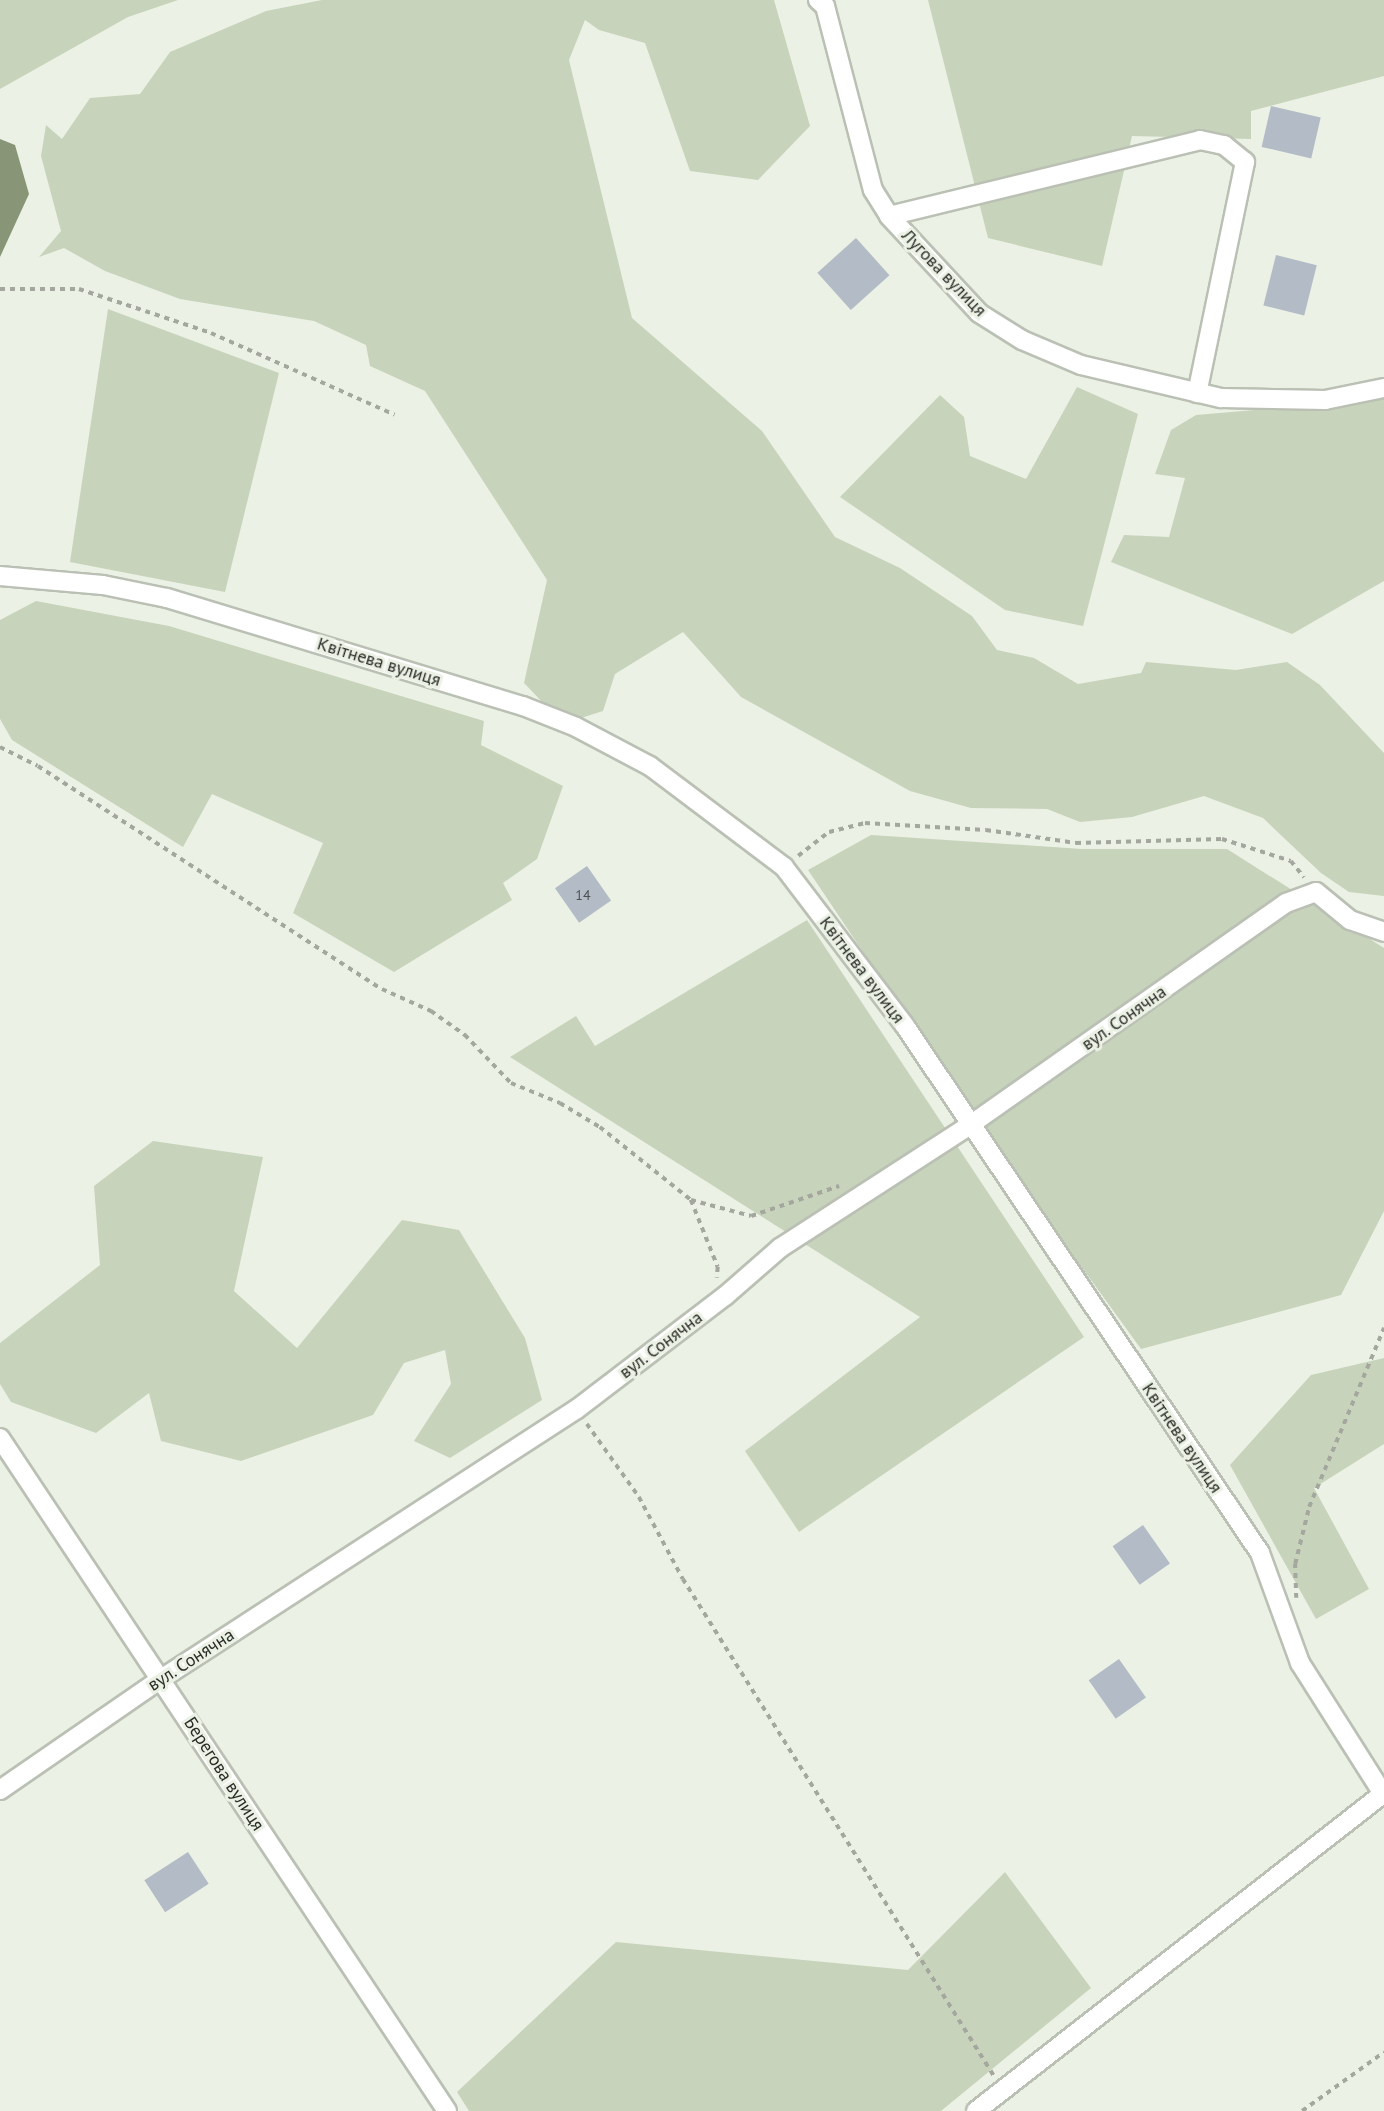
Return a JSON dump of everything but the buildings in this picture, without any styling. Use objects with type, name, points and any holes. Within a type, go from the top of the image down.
[{"type":"street","name":"Лугова вулиця","points":[[818,0],[824,6],[873,190],[889,216],[979,313],[1022,340],[1081,365],[1198,393],[1256,402],[1325,400],[1384,388]]},
{"type":"street","points":[[889,216],[1200,140],[1224,145],[1245,162],[1198,393]]},
{"type":"street","name":"Квітнева вулиця","points":[[0,576],[103,585],[167,598],[523,706],[576,727],[650,766],[783,867],[905,1026],[1260,1553],[1300,1663],[1383,1793]]},
{"type":"street","points":[[1316,892],[1350,920],[1384,932]]},
{"type":"street","name":"вул. Сонячна","points":[[0,1790],[161,1679],[577,1409],[714,1305],[780,1248],[970,1125],[1286,903],[1316,892]]},
{"type":"street","name":"Берегова вулиця","points":[[0,1438],[447,2111]]},
{"type":"street","points":[[976,2111],[1383,1793]]},
{"type":"path","points":[[0,289],[79,289],[211,333],[395,415]]},
{"type":"path","points":[[0,747],[38,766],[382,989],[431,1011],[465,1035],[511,1083],[560,1103],[600,1127],[691,1200],[751,1216],[841,1186]]},
{"type":"path","points":[[783,867],[829,832],[864,824],[986,830],[1076,843],[1222,839],[1291,861],[1316,892]]},
{"type":"path","points":[[691,1200],[718,1267],[714,1305]]},
{"type":"path","points":[[1296,1601],[1294,1564],[1309,1507],[1384,1328]]},
{"type":"path","points":[[577,1409],[639,1497],[683,1579],[1003,2090]]},
{"type":"path","points":[[1302,2111],[1384,2052]]},
{"type":"shaded area","points":[[0,0],[178,0],[128,17],[0,89]]},
{"type":"shaded area","points":[[322,0],[774,0],[810,126],[758,180],[690,171],[645,43],[599,30],[585,20],[569,60],[632,318],[762,431],[835,537],[900,568],[972,616],[997,650],[1034,658],[1078,684],[1141,673],[1146,662],[1236,670],[1287,662],[1320,685],[1384,753],[1384,896],[1349,892],[1321,873],[1263,818],[1204,796],[1132,817],[1080,822],[1047,809],[971,808],[910,791],[741,697],[683,632],[615,674],[603,711],[581,718],[546,706],[524,683],[547,580],[425,391],[370,366],[366,345],[314,321],[180,299],[105,271],[64,248],[39,257],[61,231],[41,156],[46,125],[62,139],[90,98],[140,94],[170,52],[266,11]]},
{"type":"shaded area","points":[[928,0],[1384,0],[1384,76],[1251,111],[1251,139],[1132,136],[1102,266],[988,238]]},
{"type":"shaded area","points":[[0,139],[15,145],[29,194],[0,257]]},
{"type":"shaded area","points":[[108,309],[279,373],[225,592],[70,562]]},
{"type":"shaded area","points":[[1077,387],[1138,414],[1083,626],[1005,610],[840,497],[940,395],[964,417],[970,456],[1026,479]]},
{"type":"shaded area","points":[[1384,399],[1384,581],[1292,634],[1111,562],[1124,535],[1169,537],[1185,478],[1155,474],[1171,430],[1196,415]]},
{"type":"shaded area","points":[[36,601],[169,626],[484,721],[481,745],[563,786],[537,859],[503,883],[512,900],[394,972],[293,913],[323,843],[212,794],[183,847],[12,740],[0,719],[0,620]]},
{"type":"shaded area","points":[[871,835],[1082,849],[1227,849],[1384,948],[1384,1211],[1341,1295],[1141,1349],[988,1138],[808,870]]},
{"type":"shaded area","points":[[807,920],[1084,1337],[799,1532],[745,1451],[920,1317],[510,1057],[576,1016],[595,1046]]},
{"type":"shaded area","points":[[153,1141],[263,1157],[234,1291],[297,1348],[402,1220],[459,1230],[525,1338],[542,1400],[450,1458],[414,1441],[451,1384],[445,1350],[404,1363],[373,1415],[241,1461],[161,1441],[149,1393],[96,1433],[11,1402],[0,1384],[0,1343],[100,1265],[94,1186]]},
{"type":"shaded area","points":[[1384,1358],[1384,1444],[1314,1488],[1369,1589],[1316,1619],[1230,1465],[1311,1375]]},
{"type":"shaded area","points":[[1005,1872],[1091,1988],[941,2111],[469,2111],[457,2092],[616,1942],[908,1970]]}]
